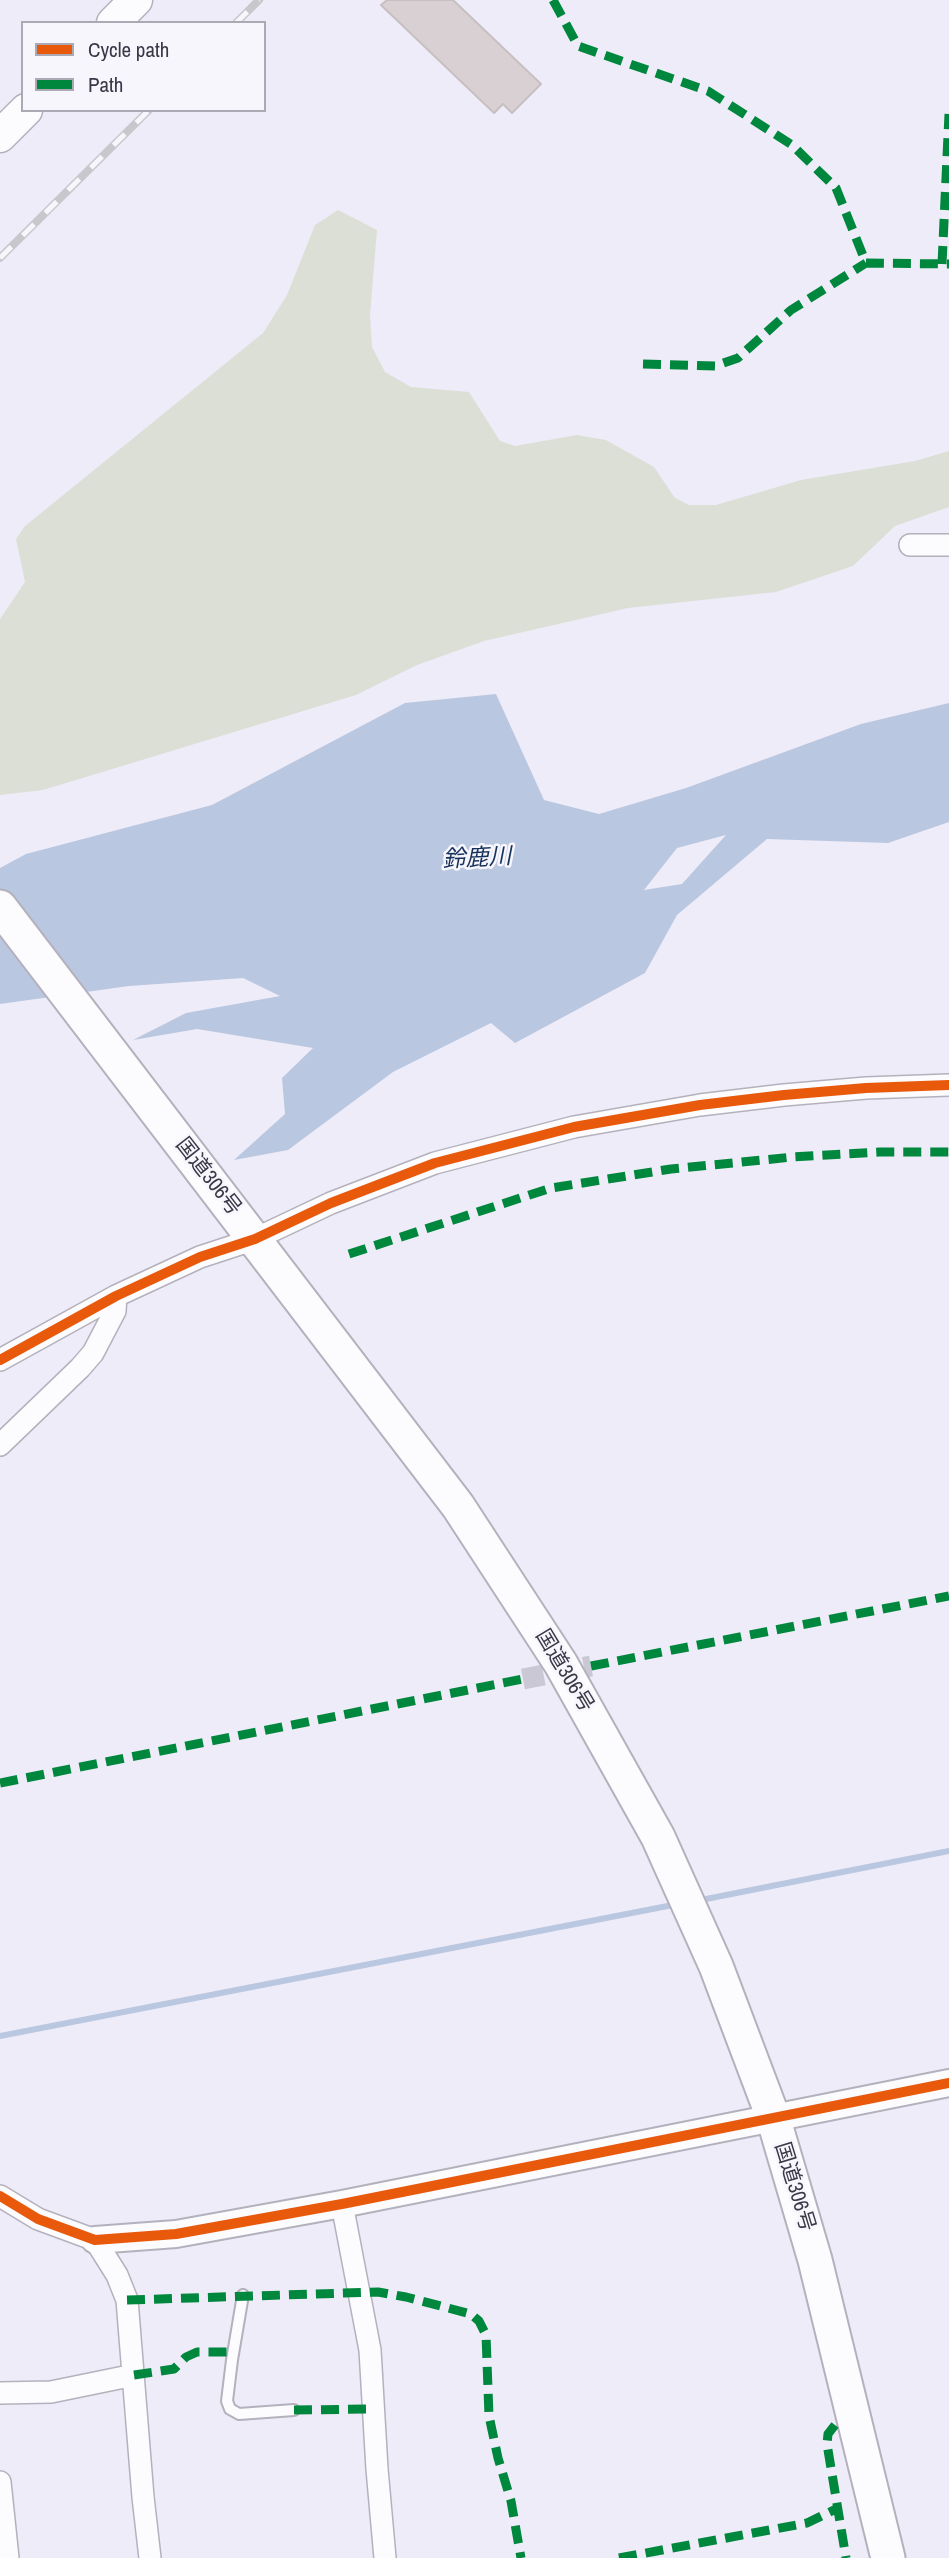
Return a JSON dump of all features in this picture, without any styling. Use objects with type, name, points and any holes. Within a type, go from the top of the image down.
[{"type":"highway","name":"国道306号","points":[[0,907],[458,1506],[561,1664],[658,1837],[716,1966],[773,2117],[815,2260],[888,2558]]},
{"type":"main road","points":[[115,21],[136,0]]},
{"type":"main road","points":[[0,136],[24,112]]},
{"type":"street","points":[[910,545],[949,545]]},
{"type":"street","points":[[0,1360],[116,1297],[249,1231],[435,1163],[574,1127],[700,1105],[866,1088],[949,1085]]},
{"type":"street","points":[[0,1445],[93,1353],[116,1311],[116,1297]]},
{"type":"street","points":[[0,2196],[38,2219],[95,2240],[176,2234],[342,2204],[949,2083]]},
{"type":"street","points":[[342,2204],[370,2350],[385,2558]]},
{"type":"street","points":[[95,2240],[117,2275],[127,2300],[150,2558]]},
{"type":"street","points":[[0,2393],[51,2392],[134,2375]]},
{"type":"street","points":[[0,2482],[8,2558]]},
{"type":"lane","points":[[243,2295],[227,2402],[230,2409],[239,2414],[294,2410]]},
{"type":"shaded area","points":[[338,210],[377,230],[370,315],[372,347],[385,372],[411,387],[469,392],[500,441],[515,446],[577,435],[606,440],[654,467],[675,498],[689,505],[716,505],[801,480],[915,461],[949,451],[949,507],[895,526],[853,566],[776,592],[628,608],[484,641],[417,665],[356,695],[43,790],[0,795],[0,619],[25,582],[16,539],[25,526],[263,333],[287,295],[315,225]]},
{"type":"water","name":"鈴鹿川","points":[[496,694],[544,800],[599,814],[686,788],[861,724],[949,703],[949,822],[888,843],[767,839],[677,915],[645,973],[515,1043],[491,1023],[393,1072],[288,1150],[234,1160],[285,1114],[282,1078],[313,1048],[197,1029],[133,1040],[186,1013],[280,996],[243,978],[129,986],[0,1004],[0,868],[26,854],[212,805],[405,703]],"holes":[[[726,835],[682,884],[644,890],[677,848]]]},
{"type":"building","points":[[387,0],[453,0],[541,84],[512,113],[503,104],[494,113],[381,5]]},
{"type":"waterway","points":[[696,1901],[949,1851]]},
{"type":"waterway","points":[[0,2036],[678,1904]]},
{"type":"tunnel","points":[[523,1679],[591,1666]]},
{"type":"railway","points":[[238,21],[259,0]]},
{"type":"railway","points":[[0,258],[147,112]]},
{"type":"marked path","points":[[553,0],[578,46],[708,91],[792,145],[836,188],[866,263],[949,264]]},
{"type":"marked path","points":[[942,264],[949,114]]},
{"type":"marked path","points":[[643,364],[715,366],[738,358],[791,310],[866,263]]},
{"type":"marked path","points":[[349,1254],[551,1188],[671,1169],[793,1157],[879,1152],[949,1152]]},
{"type":"marked path","points":[[591,1666],[949,1596]]},
{"type":"marked path","points":[[0,1783],[523,1679]]},
{"type":"marked path","points":[[127,2300],[378,2292],[471,2314],[479,2321],[486,2335],[489,2416],[511,2501],[521,2558]]},
{"type":"marked path","points":[[134,2375],[174,2369],[186,2357],[197,2352],[233,2352]]},
{"type":"marked path","points":[[294,2410],[373,2409]]},
{"type":"marked path","points":[[835,2425],[828,2434],[827,2444],[846,2558]]},
{"type":"marked path","points":[[619,2558],[807,2523],[838,2508]]},
{"type":"cycle path","points":[[0,1360],[116,1296],[200,1257],[255,1239],[331,1203],[435,1163],[574,1127],[700,1105],[866,1088],[949,1085]]},
{"type":"cycle path","points":[[0,2196],[38,2219],[95,2240],[176,2234],[342,2204],[949,2083]]}]
